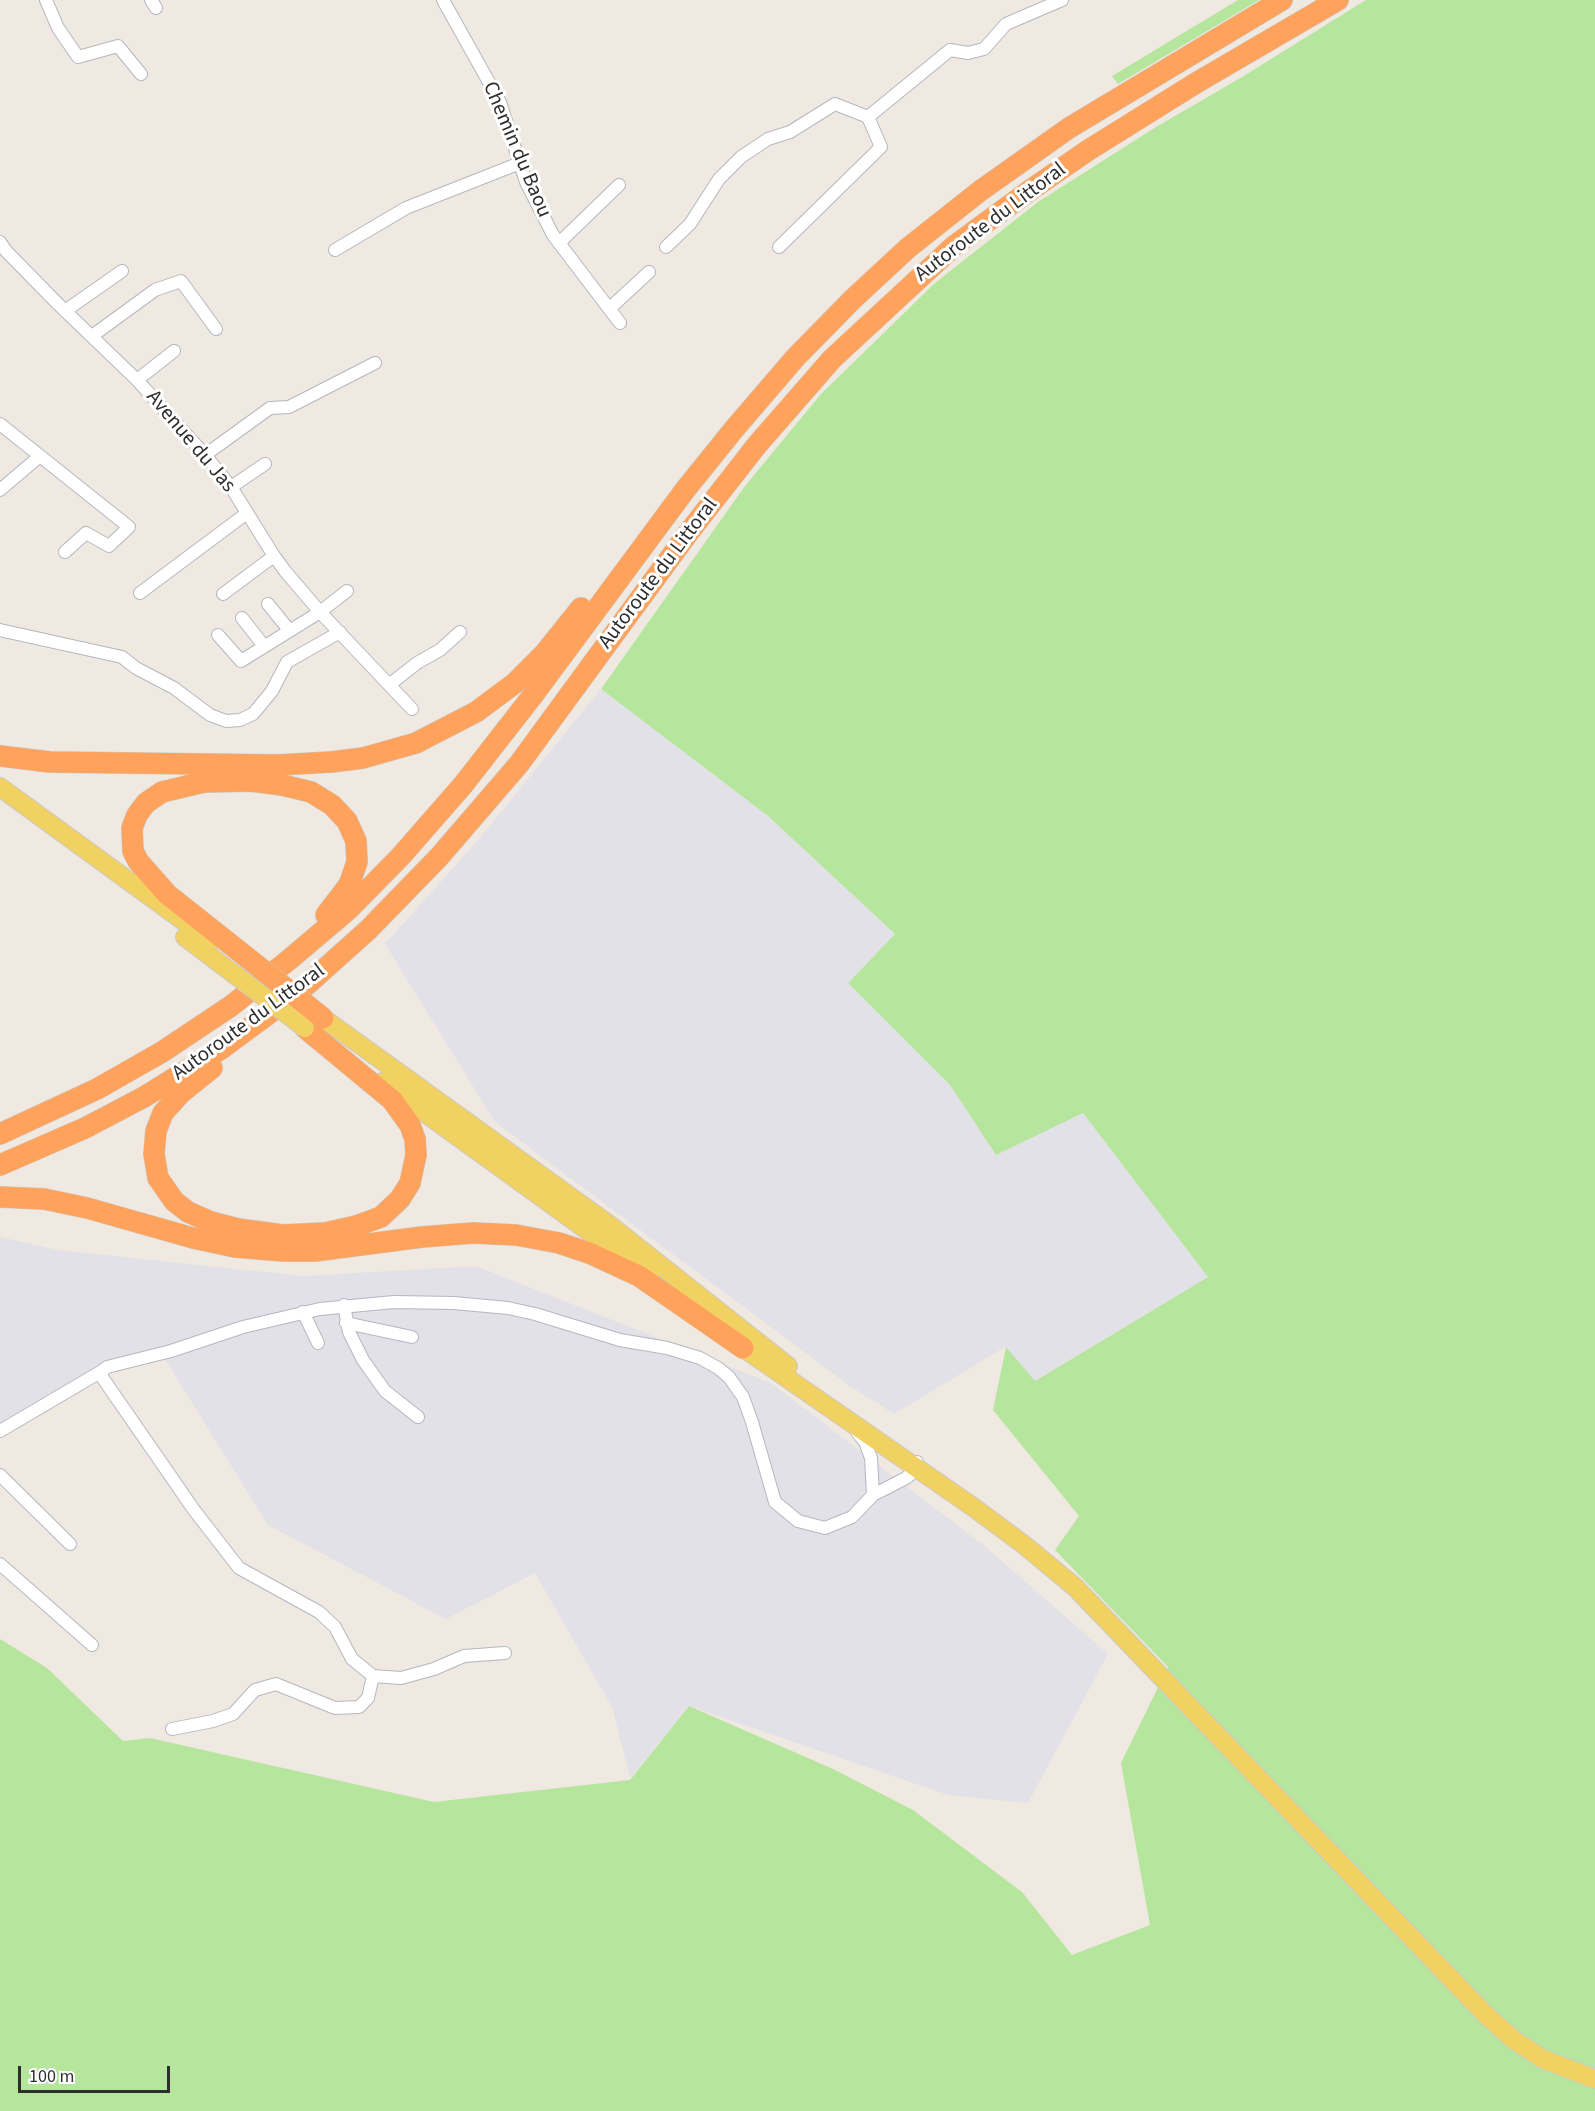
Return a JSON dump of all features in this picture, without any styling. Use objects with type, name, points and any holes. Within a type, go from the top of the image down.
[{"type":"highway","name":"Autoroute du Littoral","points":[[0,1134],[97,1089],[162,1052],[231,1006],[349,909],[401,856],[463,785],[685,490],[796,357],[853,299],[908,248],[980,191],[1069,128],[1282,0]]},
{"type":"highway","name":"Autoroute du Littoral","points":[[0,1165],[85,1128],[144,1097],[221,1049],[301,990],[368,930],[403,896],[519,764],[689,532],[757,445],[832,359],[954,246],[1087,151],[1196,83],[1338,0]]},
{"type":"highway","points":[[0,756],[50,762],[278,765],[363,758],[416,743],[476,712],[515,683],[544,654],[599,586],[735,428]]},
{"type":"highway","points":[[41,1116],[135,1061],[238,993],[309,933],[332,909],[350,885],[357,862],[356,841],[347,821],[332,805],[311,792],[252,781],[204,782],[162,792],[146,803],[137,815],[132,828],[133,851],[148,875],[167,894],[242,966],[320,1023],[400,1110],[410,1125],[415,1140],[415,1169],[400,1199],[381,1217],[325,1233],[283,1235],[238,1229],[211,1222],[188,1212],[165,1190],[155,1167],[156,1131],[163,1113],[189,1087],[311,991],[371,938],[416,891],[457,843],[519,764]]},
{"type":"highway","points":[[0,1197],[44,1199],[87,1208],[193,1238],[235,1247],[315,1251],[473,1233],[516,1235],[558,1243],[589,1253],[639,1276],[743,1348]]},
{"type":"main road","points":[[0,787],[242,966]]},
{"type":"main road","points":[[0,800],[242,966]]},
{"type":"main road","points":[[320,1023],[743,1348],[851,1424],[907,1457]]},
{"type":"main road","points":[[320,1023],[611,1226],[790,1368],[1023,1544],[1075,1587],[1485,2014],[1514,2040],[1543,2059],[1595,2079]]},
{"type":"street","points":[[46,0],[58,28],[78,57],[118,46],[141,74]]},
{"type":"street","name":"Chemin du Baou","points":[[443,0],[500,102],[526,183],[553,234],[620,323]]},
{"type":"street","points":[[868,117],[950,50],[968,52],[984,49],[1006,24],[1062,0]]},
{"type":"street","points":[[666,247],[690,224],[719,178],[741,158],[768,139],[790,132],[835,104],[868,117],[881,147],[778,247]]},
{"type":"street","points":[[335,250],[406,208],[520,163]]},
{"type":"street","points":[[559,243],[619,185]]},
{"type":"street","name":"Avenue du Jas","points":[[0,242],[6,251],[65,311],[137,380],[205,455],[231,487],[274,556],[320,612],[412,709]]},
{"type":"street","points":[[65,311],[122,271]]},
{"type":"street","points":[[609,309],[649,272]]},
{"type":"street","points":[[92,336],[155,290],[180,281],[216,329]]},
{"type":"street","points":[[137,380],[174,351]]},
{"type":"street","points":[[205,455],[270,408],[288,407],[375,363]]},
{"type":"street","points":[[0,424],[129,527],[109,546],[86,533],[65,552]]},
{"type":"street","points":[[0,490],[40,456]]},
{"type":"street","points":[[231,487],[265,464]]},
{"type":"street","points":[[140,593],[247,513]]},
{"type":"street","points":[[223,594],[274,556]]},
{"type":"street","points":[[218,635],[241,661],[320,612],[347,591]]},
{"type":"street","points":[[268,604],[289,630]]},
{"type":"street","points":[[242,618],[264,646]]},
{"type":"street","points":[[0,630],[122,657],[136,668],[174,688],[210,715],[225,721],[240,720],[253,714],[272,691],[287,662],[340,632]]},
{"type":"street","points":[[389,685],[417,663],[440,650],[460,632]]},
{"type":"street","points":[[0,1431],[107,1367],[171,1351],[243,1327],[303,1312],[344,1305],[394,1302],[454,1303],[508,1308],[535,1314],[620,1340],[667,1348],[700,1358],[718,1368],[729,1377],[743,1397],[775,1502],[798,1521],[825,1528],[852,1517],[873,1496],[906,1478],[907,1457],[878,1456],[871,1466]]},
{"type":"street","points":[[344,1305],[346,1323],[356,1348],[386,1391],[418,1417]]},
{"type":"street","points":[[303,1312],[318,1343]]},
{"type":"street","points":[[346,1323],[412,1337]]},
{"type":"street","points":[[102,1371],[102,1377],[194,1510],[239,1568],[319,1612],[335,1627],[352,1659],[373,1676],[402,1678],[434,1669],[464,1656],[505,1653]]},
{"type":"street","points":[[851,1424],[865,1442],[871,1458],[873,1496]]},
{"type":"street","points":[[0,1475],[70,1544]]},
{"type":"street","points":[[0,1564],[92,1645]]},
{"type":"street","points":[[172,1729],[213,1721],[233,1714],[255,1690],[276,1684],[335,1708],[359,1707],[368,1698],[373,1676]]},
{"type":"shaded area","points":[[601,689],[768,816],[895,934],[848,983],[950,1085],[996,1155],[1083,1113],[1208,1277],[1035,1381],[1005,1347],[894,1414],[850,1386],[495,1122],[385,944],[479,839]]},
{"type":"shaded area","points":[[0,1237],[58,1250],[303,1276],[476,1266],[771,1383],[987,1548],[1108,1654],[1028,1803],[948,1795],[689,1706],[630,1778],[612,1707],[535,1573],[446,1619],[268,1525],[163,1356],[111,1369],[0,1433]]},
{"type":"green space","points":[[1238,0],[1259,0],[1118,84],[1112,76]]},
{"type":"green space","points":[[1366,0],[1595,0],[1595,2111],[0,2111],[0,1639],[47,1668],[123,1741],[150,1738],[434,1802],[630,1780],[689,1706],[833,1769],[913,1810],[1022,1892],[1072,1955],[1150,1925],[1121,1763],[1168,1667],[1055,1550],[1079,1516],[993,1410],[1006,1347],[1035,1381],[1208,1277],[1083,1113],[996,1155],[950,1085],[848,983],[895,934],[768,816],[601,689],[745,486],[821,394],[935,283],[1038,202],[1156,127]]}]
